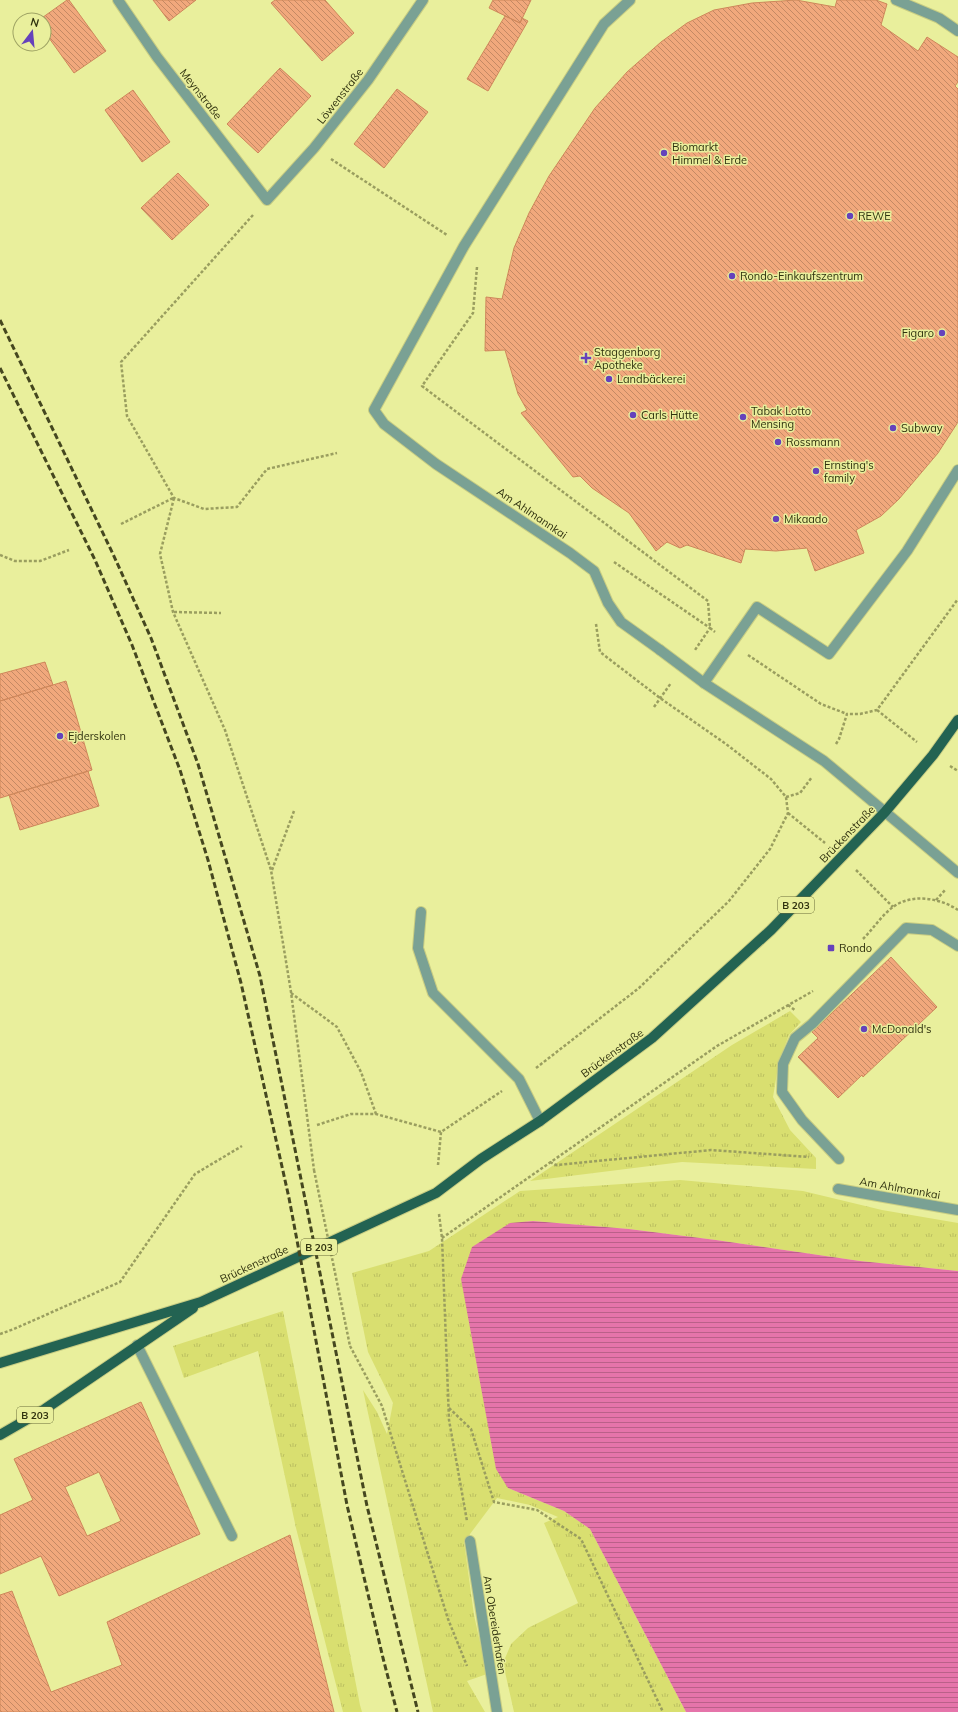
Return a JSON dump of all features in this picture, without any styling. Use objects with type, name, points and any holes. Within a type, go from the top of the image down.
[{"type":"main road","name":"Brückenstraße","points":[[0,1363],[201,1302],[436,1193],[481,1159],[540,1121],[652,1038],[772,930],[885,812],[933,755],[958,720]]},
{"type":"main road","name":"Brückenstraße","points":[[0,1435],[45,1409],[201,1302]]},
{"type":"street","name":"Meynstraße","points":[[118,0],[157,57],[267,200]]},
{"type":"street","name":"Löwenstraße","points":[[267,200],[314,148],[368,80],[423,0]]},
{"type":"street","points":[[464,246],[604,24],[630,0]]},
{"type":"street","points":[[896,0],[939,18],[958,31]]},
{"type":"street","name":"Am Ahlmannkai","points":[[464,246],[374,410],[384,424],[436,464],[570,553],[594,572],[608,603],[621,622],[704,683],[824,761],[958,873]]},
{"type":"street","points":[[704,683],[757,607],[829,654],[907,551],[958,470]]},
{"type":"street","points":[[421,912],[418,948],[433,993],[519,1079],[540,1121]]},
{"type":"street","points":[[839,1160],[802,1120],[782,1092],[783,1064],[795,1038],[812,1024],[906,928],[932,930],[958,946]]},
{"type":"street","name":"Am Ahlmannkai","points":[[838,1189],[958,1210]]},
{"type":"street","points":[[137,1345],[232,1536]]},
{"type":"street","name":"Am Obereiderhafen","points":[[470,1541],[497,1712]]},
{"type":"path","points":[[314,148],[464,246],[478,260],[473,313],[422,386],[708,601],[710,628]]},
{"type":"path","points":[[267,200],[121,362],[127,416],[174,498],[204,509],[237,508],[268,469],[337,453]]},
{"type":"path","points":[[121,524],[174,498]]},
{"type":"path","points":[[174,498],[160,554],[173,612],[225,730],[271,870],[291,992],[314,1170],[350,1346],[382,1406],[448,1619],[469,1669]]},
{"type":"path","points":[[0,555],[15,561],[40,561],[68,550]]},
{"type":"path","points":[[610,559],[731,644],[821,704],[847,714],[860,714],[877,710],[958,599]]},
{"type":"path","points":[[173,612],[221,613]]},
{"type":"path","points":[[317,1125],[351,1114],[376,1114],[441,1132],[536,1067],[638,988],[729,901],[770,849],[788,813],[786,798],[771,779],[726,744],[660,698],[600,652]]},
{"type":"path","points":[[786,798],[800,793],[824,761],[839,739],[847,714]]},
{"type":"path","points":[[271,870],[294,811]]},
{"type":"path","points":[[861,942],[893,907],[907,900],[920,898],[936,900],[958,910]]},
{"type":"path","points":[[470,1541],[449,1420],[442,1238],[717,1046],[818,988]]},
{"type":"path","points":[[291,992],[337,1026],[361,1072],[376,1114]]},
{"type":"path","points":[[436,1193],[441,1132]]},
{"type":"path","points":[[0,1334],[120,1282],[195,1174],[242,1146]]},
{"type":"path","points":[[550,1162],[556,1165],[711,1150],[839,1160]]},
{"type":"path","points":[[449,1408],[471,1429],[494,1502],[537,1510],[581,1538],[663,1712]]},
{"type":"green space","points":[[790,1011],[801,1022],[789,1035],[779,1061],[773,1097],[790,1130],[816,1158],[816,1169],[682,1162],[530,1181],[732,1045]]},
{"type":"green space","points":[[680,1180],[803,1191],[882,1210],[958,1223],[958,1271],[860,1261],[629,1229],[533,1221],[510,1224],[508,1488],[564,1511],[590,1529],[686,1712],[514,1712],[503,1663],[511,1644],[528,1628],[578,1603],[544,1523],[558,1517],[530,1505],[497,1498],[464,1542],[474,1615],[487,1674],[467,1681],[485,1712],[433,1712],[363,1390],[377,1412],[387,1434],[393,1403],[368,1352],[352,1273],[429,1251],[520,1191]]},
{"type":"green space","points":[[283,1311],[362,1712],[343,1712],[296,1528],[258,1351],[184,1378],[173,1346]]},
{"type":"shaded area","points":[[533,1221],[629,1229],[860,1261],[958,1271],[958,1712],[686,1712],[590,1529],[564,1511],[508,1488],[496,1469],[461,1279],[472,1247],[510,1223]]},
{"type":"building","points":[[69,0],[106,51],[74,73],[52,42],[52,12],[50,12]]},
{"type":"building","points":[[153,0],[196,0],[169,21]]},
{"type":"building","points":[[275,0],[325,0],[354,33],[322,61],[271,3]]},
{"type":"building","points":[[493,0],[531,0],[520,23],[489,8]]},
{"type":"building","name":"Rondo-Einkaufszentrum","points":[[796,0],[835,7],[837,0],[876,0],[887,4],[881,25],[918,51],[927,37],[958,57],[958,82],[955,86],[958,89],[958,422],[938,453],[899,499],[881,516],[856,530],[864,553],[815,571],[807,548],[776,551],[745,549],[741,563],[687,545],[680,548],[667,542],[656,551],[629,513],[592,488],[580,476],[573,477],[521,413],[527,410],[518,394],[505,350],[485,351],[486,297],[502,299],[514,248],[529,213],[549,176],[595,108],[627,72],[661,42],[687,23],[714,10],[752,3]]},
{"type":"building","points":[[505,16],[520,23],[522,18],[528,21],[488,91],[467,79]]},
{"type":"building","points":[[280,68],[311,96],[258,153],[227,124]]},
{"type":"building","points":[[397,89],[428,112],[384,168],[354,144]]},
{"type":"building","points":[[133,90],[170,142],[142,162],[105,110]]},
{"type":"building","points":[[178,173],[209,205],[172,240],[141,208]]},
{"type":"building","points":[[45,662],[53,685],[0,701],[0,674]]},
{"type":"building","points":[[66,681],[92,770],[0,798],[0,701]]},
{"type":"building","points":[[88,771],[99,806],[20,830],[9,795]]},
{"type":"building","name":"McDonald's","points":[[891,957],[937,1007],[863,1077],[862,1075],[838,1098],[798,1057],[818,1038],[812,1032]]},
{"type":"building","points":[[141,1402],[200,1534],[59,1596],[41,1556],[0,1574],[0,1515],[33,1500],[14,1459]],"holes":[[[99,1472],[121,1521],[87,1536],[65,1487]]]},
{"type":"building","points":[[290,1535],[334,1712],[0,1712],[0,1595],[12,1591],[51,1692],[122,1665],[107,1622]]},
{"type":"railway","points":[[0,320],[113,554],[151,638],[198,764],[260,976],[367,1506],[418,1712]]},
{"type":"railway","points":[[0,368],[95,560],[132,645],[180,770],[208,860],[241,983],[289,1198],[347,1505],[397,1712]]},
{"type":"place","name":"Biomarkt Himmel & Erde","points":[[664,153]]},
{"type":"place","name":"REWE","points":[[850,216]]},
{"type":"place","name":"Rondo-Einkaufszentrum","points":[[732,276]]},
{"type":"place","name":"Figaro","points":[[942,333]]},
{"type":"place","name":"Staggenborg Apotheke","points":[[586,358]]},
{"type":"place","name":"Landbäckerei","points":[[609,379]]},
{"type":"place","name":"Carls Hütte","points":[[633,415]]},
{"type":"place","name":"Tabak Lotto Mensing","points":[[743,417]]},
{"type":"place","name":"Subway","points":[[893,428]]},
{"type":"place","name":"Rossmann","points":[[778,442]]},
{"type":"place","name":"Ernsting's family","points":[[816,471]]},
{"type":"place","name":"Mikaado","points":[[776,519]]},
{"type":"place","name":"Ejderskolen","points":[[60,736]]},
{"type":"place","name":"Rondo","points":[[831,948]]},
{"type":"place","name":"McDonald's","points":[[864,1029]]}]
